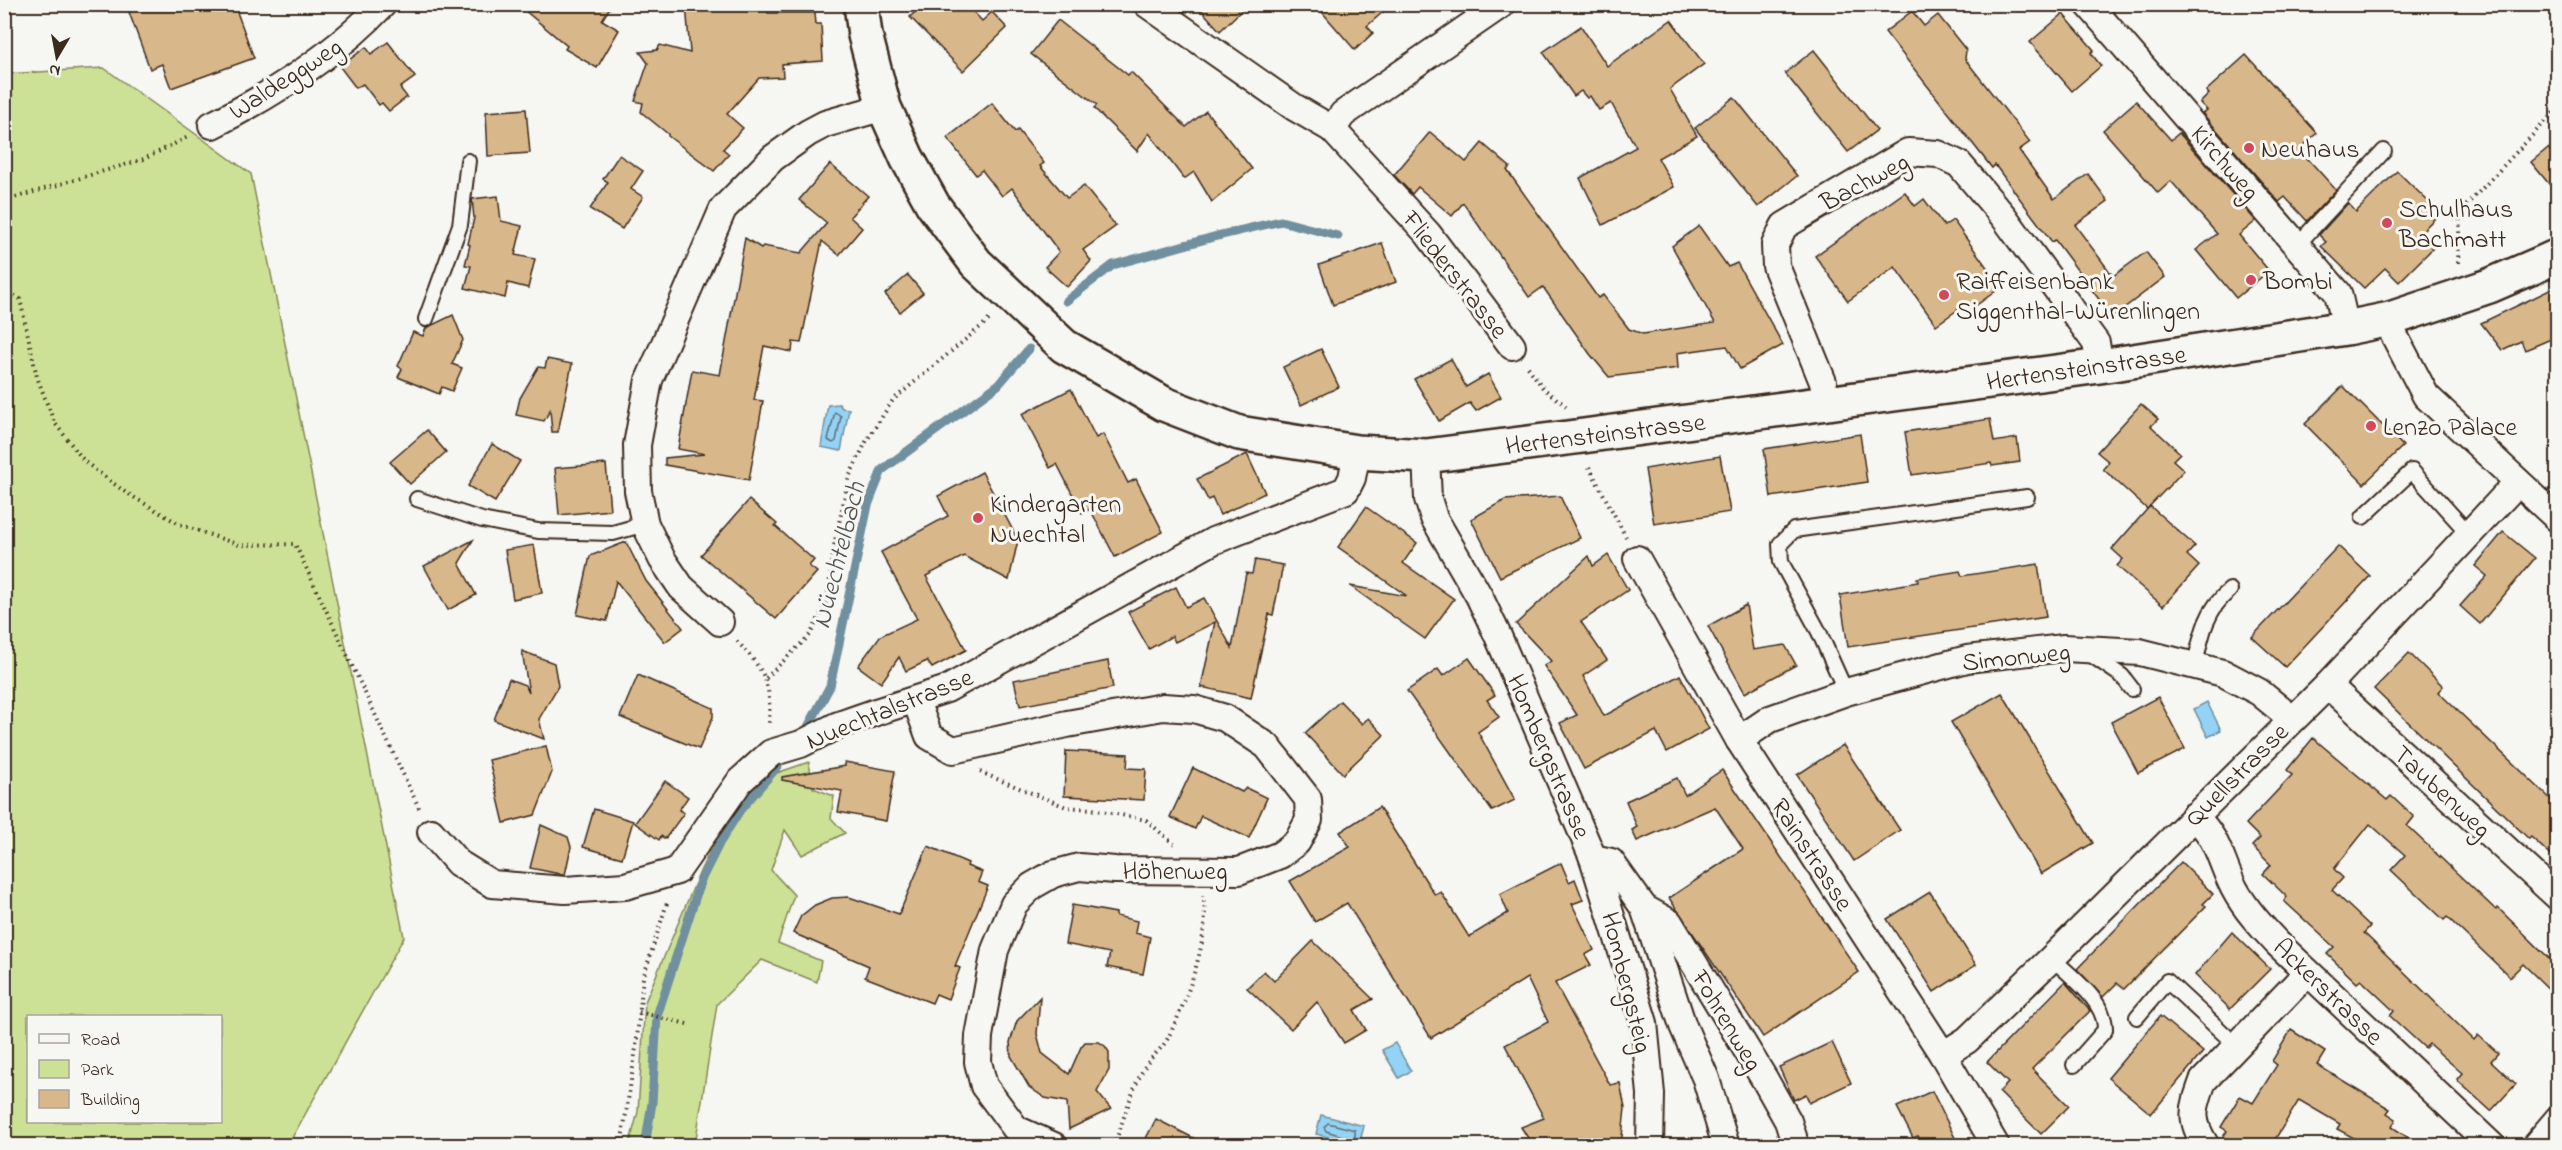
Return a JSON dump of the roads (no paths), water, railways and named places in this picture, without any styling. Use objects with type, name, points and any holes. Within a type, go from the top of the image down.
[{"type":"street","name":"Waldeggweg","points":[[212,125],[257,102],[327,53],[383,4]]},
{"type":"street","name":"Hertensteinstrasse","points":[[861,4],[865,35],[884,107],[907,158],[933,205],[976,263],[1064,346],[1164,404],[1239,433],[1357,452],[1426,456],[1827,405],[2100,366],[2390,320],[2489,286],[2558,256]]},
{"type":"street","name":"Fliederstrasse","points":[[1146,4],[1294,107],[1332,129],[1428,234],[1512,346]]},
{"type":"street","points":[[1332,129],[1343,114],[1502,4]]},
{"type":"street","name":"Kirchweg","points":[[2088,4],[2298,244],[2338,293],[2346,327]]},
{"type":"street","points":[[720,622],[681,586],[662,559],[645,524],[638,491],[637,445],[649,380],[723,208],[774,158],[808,133],[825,124],[884,107]]},
{"type":"street","name":"Bachweg","points":[[1827,405],[1824,382],[1776,266],[1775,245],[1784,226],[1908,152],[1938,153],[1959,164],[2004,217],[2096,343],[2100,366]]},
{"type":"street","points":[[2390,320],[2394,335],[2426,396],[2558,519]]},
{"type":"street","name":"Nuechtalstrasse","points":[[431,832],[458,862],[492,884],[565,890],[615,887],[677,871],[740,781],[771,753],[801,744],[836,726],[868,714],[916,701],[947,689],[1213,541],[1346,490],[1352,478],[1357,452]]},
{"type":"street","name":"Hombergstrasse","points":[[1426,456],[1428,499],[1434,518],[1479,596],[1498,636],[1593,858],[1611,862],[1644,908],[1683,1026],[1706,1079],[1725,1146]]},
{"type":"street","name":"Quellstrasse","points":[[1943,1055],[1966,1040],[2052,958],[2292,718],[2328,685],[2518,482]]},
{"type":"street","name":"Rainstrasse","points":[[1637,559],[1739,740],[1943,1055],[1996,1146]]},
{"type":"street","name":"Simonweg","points":[[1739,740],[1770,719],[1846,692],[1966,659],[2064,648],[2140,652],[2223,673],[2259,692],[2292,718]]},
{"type":"street","name":"Taubenweg","points":[[2328,685],[2558,897]]},
{"type":"street","name":"Höhenweg","points":[[916,701],[929,736],[953,750],[1067,724],[1163,707],[1194,709],[1225,718],[1267,746],[1281,761],[1308,799],[1309,820],[1297,842],[1280,855],[1239,871],[1198,872],[1078,867],[1053,874],[1032,886],[1014,904],[995,950],[979,1036],[978,1062],[984,1086],[1017,1129],[1054,1146]]},
{"type":"street","name":"Ackerstrasse","points":[[2194,816],[2209,830],[2234,888],[2253,917],[2307,973],[2492,1146]]},
{"type":"street","name":"Hombergsteig","points":[[1593,858],[1644,1023],[1651,1094],[1650,1146]]},
{"type":"street","name":"Fohrenweg","points":[[1644,908],[1669,921],[1765,1080],[1788,1121],[1796,1146]]},
{"type":"street","points":[[2206,1146],[2195,1129],[2195,1105],[2203,1082],[2307,973]]},
{"type":"street","points":[[2535,1146],[2558,1119]]},
{"type":"lane","points":[[2298,244],[2384,151]]},
{"type":"lane","points":[[426,319],[460,225],[468,161]]},
{"type":"lane","points":[[2363,517],[2412,471],[2468,533]]},
{"type":"lane","points":[[1846,692],[1819,632],[1781,562],[1780,544],[1794,530],[2027,497]]},
{"type":"lane","points":[[417,499],[482,519],[538,531],[613,533],[645,524]]},
{"type":"lane","points":[[2196,665],[2208,615],[2220,598],[2230,590]]},
{"type":"lane","points":[[2080,649],[2122,676],[2132,689]]},
{"type":"lane","points":[[2052,958],[2097,1004],[2105,1017],[2105,1030],[2074,1065]]},
{"type":"lane","points":[[2137,1017],[2167,981],[2237,1046]]},
{"type":"water","points":[[839,404],[842,408],[849,409],[841,451],[821,447],[828,405]]},
{"type":"water","points":[[2207,702],[2221,730],[2208,737],[2194,709]]},
{"type":"water","points":[[1395,1043],[1411,1071],[1399,1078],[1382,1050]]},
{"type":"water","points":[[1321,1115],[1364,1126],[1359,1145],[1316,1134]]},
{"type":"waterway","name":"Nüechtelbach","points":[[1066,301],[1113,265],[1217,236],[1281,221],[1338,236]]},
{"type":"waterway","name":"Nüechtelbach","points":[[808,727],[830,686],[868,505],[882,470],[998,385],[1029,349]]},
{"type":"waterway","name":"Nüechtelbach","points":[[645,1146],[652,1103],[657,1016],[701,880],[720,842],[740,810],[778,766]]},
{"type":"place","name":"Neuhaus","points":[[2249,148]]},
{"type":"place","name":"Schulhaus Bachmatt","points":[[2387,223]]},
{"type":"place","name":"Bombi","points":[[2251,280]]},
{"type":"place","name":"Raiffeisenbank Siggenthal-Würenlingen","points":[[1944,295]]},
{"type":"place","name":"Lenzo Palace","points":[[2371,426]]},
{"type":"place","name":"Kindergarten Nuechtal","points":[[978,518]]}]
